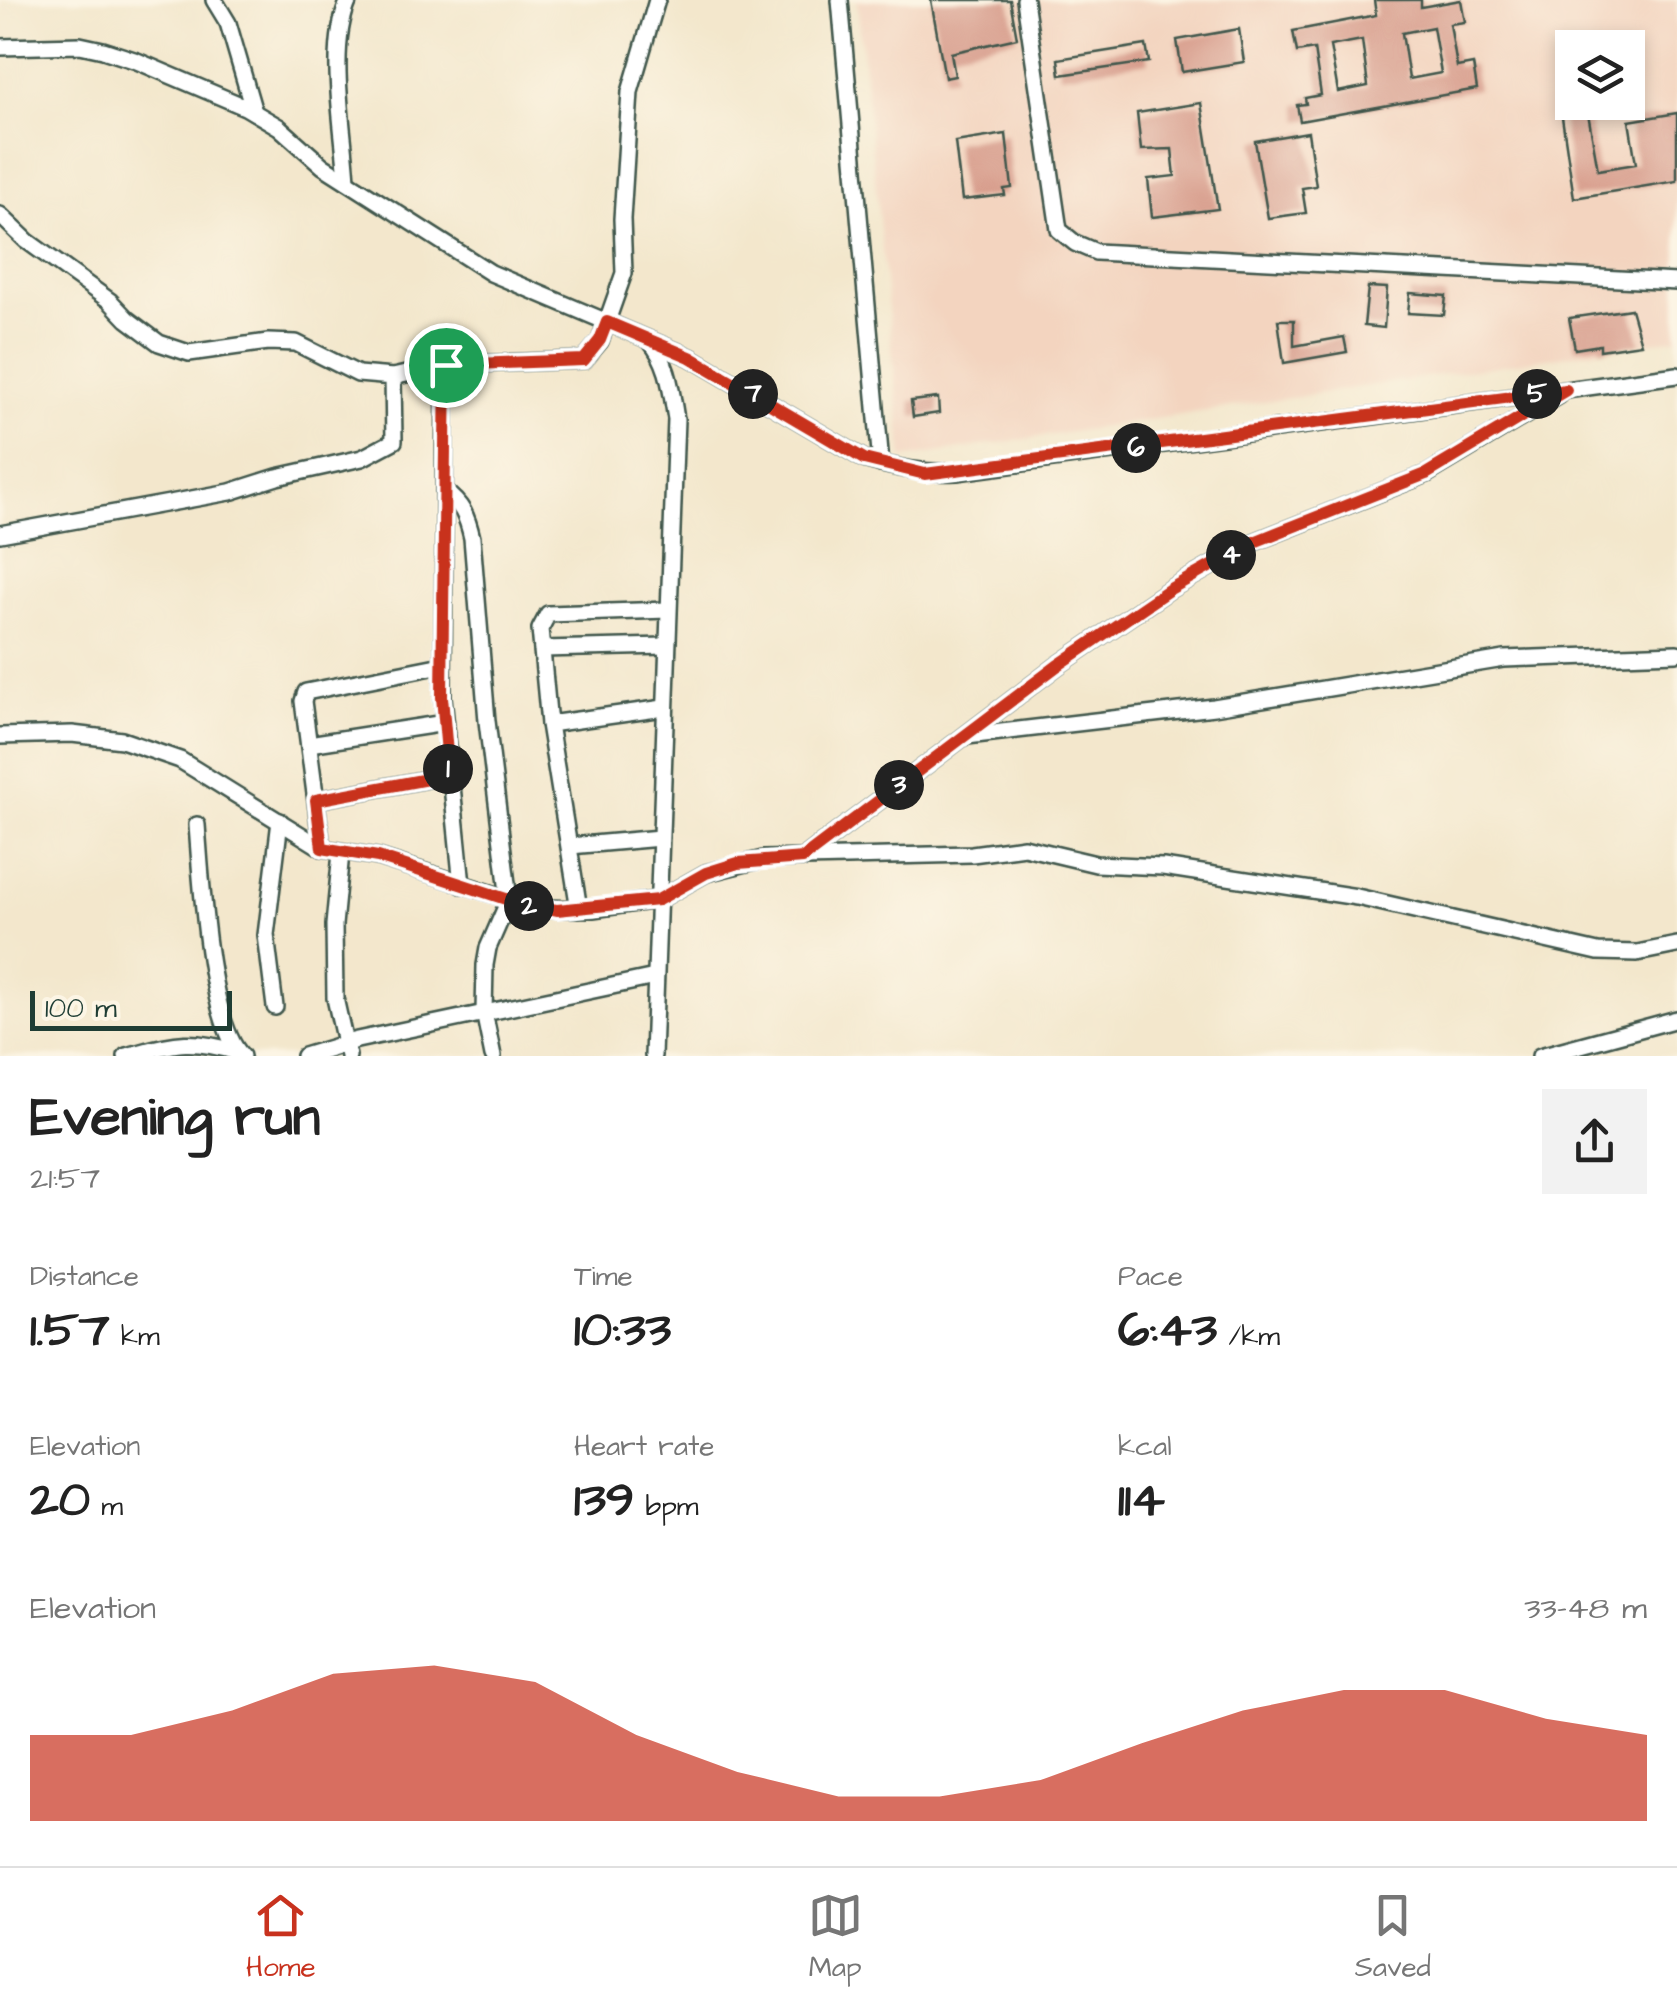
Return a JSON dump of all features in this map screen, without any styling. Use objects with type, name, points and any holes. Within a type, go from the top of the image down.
[{"type":"street","points":[[214,0],[228,23],[254,112]]},
{"type":"street","points":[[348,181],[338,56],[341,18],[349,0]]},
{"type":"street","points":[[0,214],[27,241],[110,301],[127,319],[159,342],[188,352],[268,342],[296,343],[358,374],[392,377],[446,365],[584,360],[600,340],[624,273],[622,220],[630,92],[657,0]]},
{"type":"street","points":[[840,0],[881,464]]},
{"type":"street","points":[[1025,0],[1059,230],[1075,244],[1096,252],[1677,282]]},
{"type":"street","points":[[0,47],[80,45],[102,50],[137,61],[254,112],[279,127],[323,166],[491,273],[690,357],[864,459],[925,474],[1677,375]]},
{"type":"street","points":[[647,338],[660,352],[668,372],[676,418],[653,1056]]},
{"type":"street","points":[[446,365],[442,665],[462,885]]},
{"type":"street","points":[[0,534],[230,492],[362,458],[394,442],[392,377]]},
{"type":"street","points":[[803,858],[963,736],[1170,589],[1254,542],[1426,474],[1566,390]]},
{"type":"street","points":[[444,491],[458,501],[472,538],[487,721],[509,900],[488,948],[484,1012],[492,1056]]},
{"type":"street","points":[[579,910],[550,724],[540,629],[548,614],[668,610]]},
{"type":"street","points":[[542,649],[666,646]]},
{"type":"street","points":[[963,736],[1214,707],[1504,659],[1677,653]]},
{"type":"street","points":[[322,848],[303,701],[306,692],[442,665]]},
{"type":"street","points":[[550,724],[664,708]]},
{"type":"street","points":[[309,744],[446,723]]},
{"type":"street","points":[[0,736],[72,734],[122,740],[180,760],[322,848],[378,857],[537,908],[579,910],[658,900],[706,873],[738,863],[972,854],[1024,848],[1096,864],[1163,868],[1357,897],[1598,952],[1637,953],[1677,945]]},
{"type":"street","points":[[316,800],[449,775]]},
{"type":"street","points":[[275,1006],[266,934],[280,821]]},
{"type":"street","points":[[197,825],[206,933],[215,982],[239,1054]]},
{"type":"street","points":[[570,846],[660,838]]},
{"type":"street","points":[[342,853],[334,961],[335,998],[347,1050]]},
{"type":"street","points":[[304,1056],[347,1050],[484,1012],[656,977]]},
{"type":"street","points":[[1540,1056],[1677,1019]]},
{"type":"street","points":[[1612,1036],[1612,1056]]},
{"type":"street","points":[[126,1056],[172,1043],[194,1042],[239,1054]]},
{"type":"shaded area","points":[[857,0],[1677,0],[1677,338],[903,458]]},
{"type":"building","points":[[931,0],[1010,0],[1017,38],[951,53],[955,76],[945,78]]},
{"type":"building","points":[[1374,0],[1421,0],[1421,7],[1461,0],[1465,22],[1450,24],[1457,67],[1473,64],[1477,89],[1300,121],[1297,105],[1306,104],[1305,98],[1321,95],[1314,49],[1297,52],[1293,31],[1376,15]],"holes":[[[1433,27],[1441,73],[1409,79],[1402,33]],[[1362,40],[1368,86],[1338,92],[1330,46]]]},
{"type":"building","points":[[1239,29],[1244,62],[1182,72],[1177,40]]},
{"type":"building","points":[[1146,45],[1149,62],[1060,75],[1058,59]]},
{"type":"building","points":[[1201,103],[1218,209],[1152,217],[1148,179],[1175,176],[1172,149],[1141,150],[1137,113]]},
{"type":"building","points":[[1677,113],[1677,181],[1574,198],[1562,120],[1589,120],[1598,170],[1636,164],[1629,121]]},
{"type":"building","points":[[1308,132],[1316,186],[1302,188],[1306,213],[1268,218],[1255,141]]},
{"type":"building","points":[[1006,134],[1012,188],[1004,189],[1005,195],[962,200],[955,142]]},
{"type":"building","points":[[1368,287],[1387,288],[1384,328],[1364,326]]},
{"type":"building","points":[[1410,293],[1446,296],[1444,315],[1408,313]]},
{"type":"building","points":[[1631,309],[1641,344],[1575,349],[1569,318]]},
{"type":"building","points":[[1278,320],[1294,320],[1294,346],[1344,337],[1347,352],[1284,363]]},
{"type":"building","points":[[938,398],[939,413],[913,417],[911,401]]},
{"type":"route","points":[[607,322],[690,357],[864,459],[925,474],[1566,390],[1426,474],[1254,542],[1170,589],[1057,666],[803,858],[738,863],[706,873],[658,900],[557,910],[509,900],[378,857],[322,848],[316,800],[449,775],[442,697],[446,365],[584,360],[600,340],[607,322]]}]
